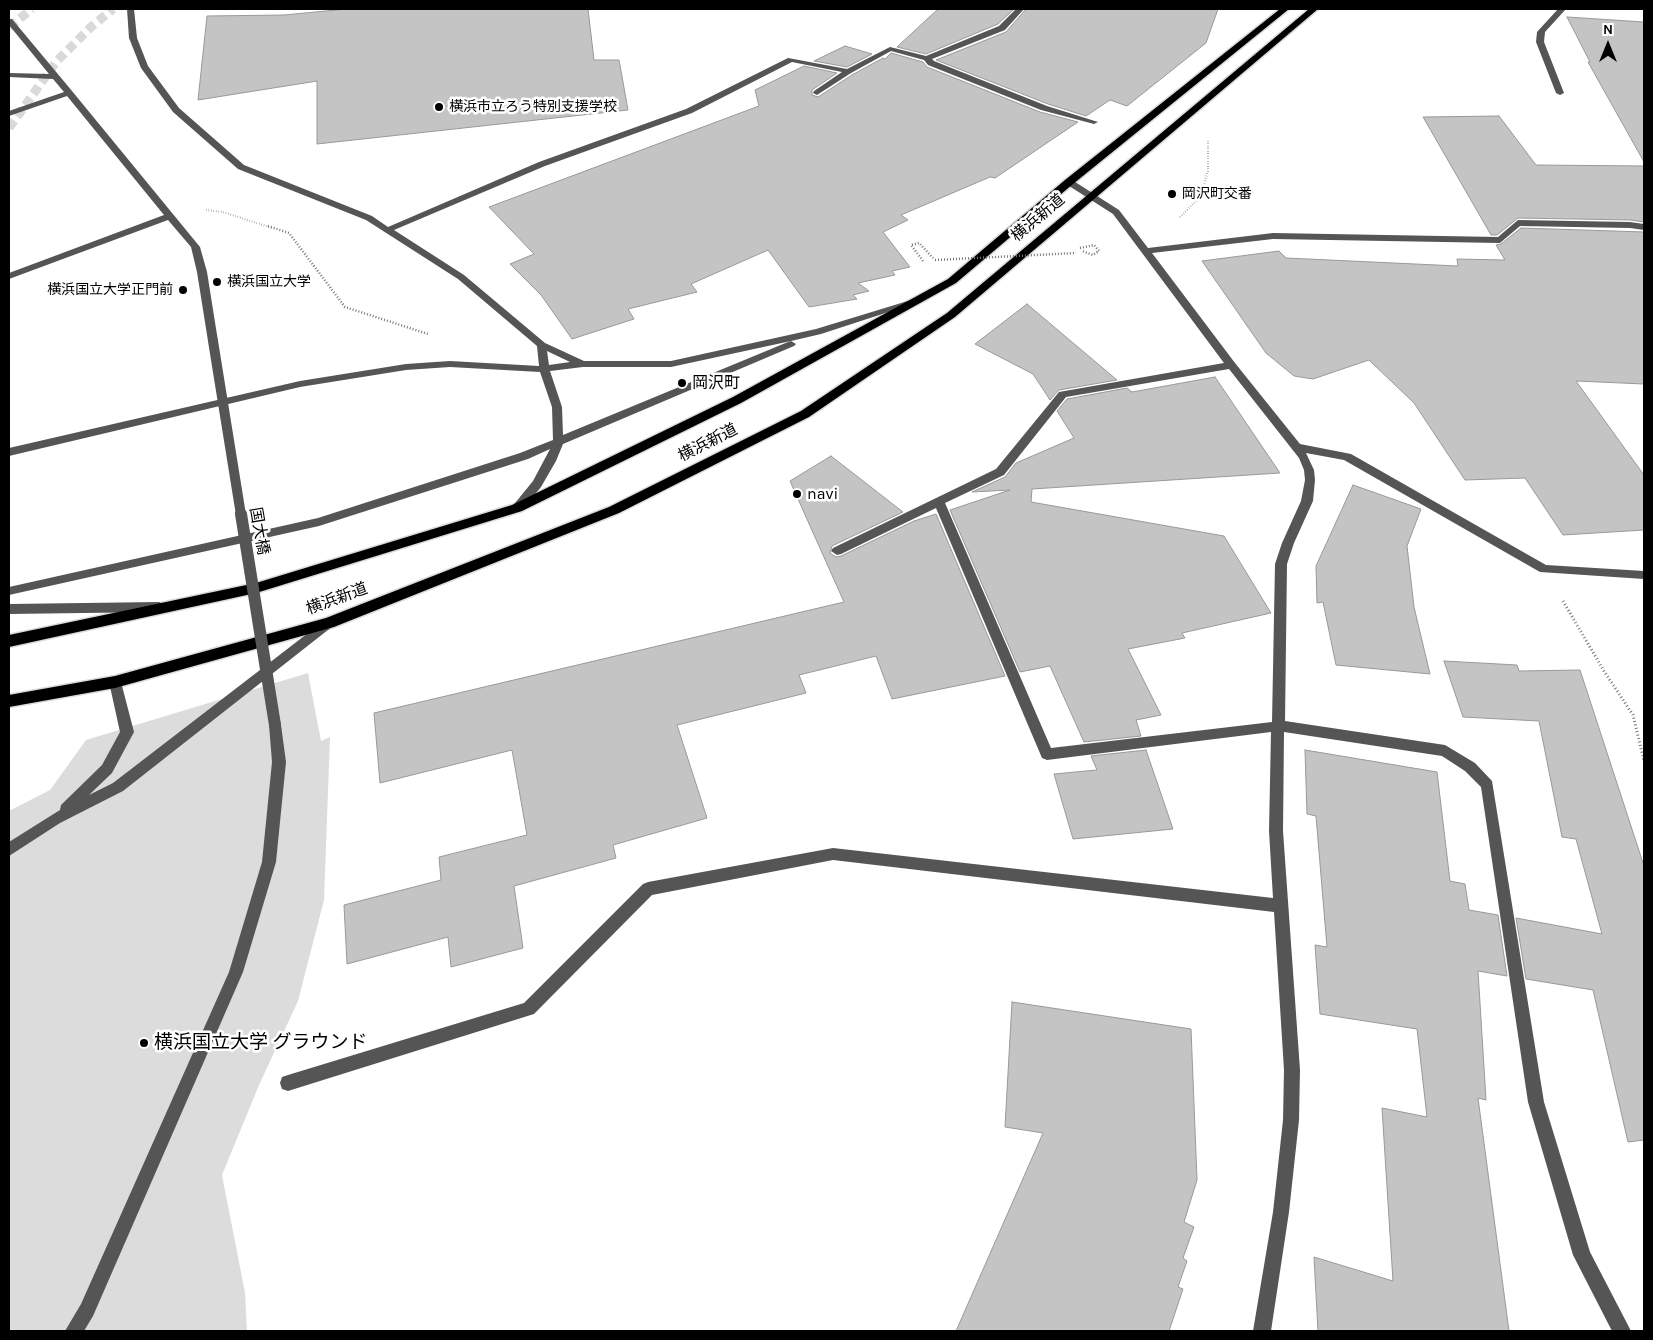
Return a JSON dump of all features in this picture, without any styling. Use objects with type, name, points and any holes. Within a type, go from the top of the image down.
[{"type":"highway","name":"横浜新道","points":[[9,641],[256,588],[517,508],[737,400],[952,281],[1069,182],[1285,9]]},
{"type":"highway","name":"横浜新道","points":[[9,701],[115,682],[329,622],[614,510],[805,414],[951,315],[1314,9]]},
{"type":"street","points":[[130,9],[133,38],[144,66],[176,110],[241,167],[370,218],[461,277],[542,345],[583,364]]},
{"type":"street","points":[[817,93],[848,71],[890,49],[927,58],[1002,28],[1020,9]]},
{"type":"street","points":[[1560,93],[1540,42],[1541,32],[1562,9]]},
{"type":"street","name":"国大橋","points":[[9,21],[195,247],[202,272],[275,725],[279,762],[269,862],[236,972],[87,1310],[74,1331]]},
{"type":"street","points":[[927,58],[931,64],[1044,108],[1094,122]]},
{"type":"street","points":[[388,230],[542,164],[690,111],[791,60],[848,71]]},
{"type":"street","points":[[9,76],[55,77]]},
{"type":"street","points":[[9,114],[69,93]]},
{"type":"street","points":[[1069,182],[1116,212],[1230,365],[1304,458],[1310,480],[1306,501],[1281,564],[1276,831],[1292,1070],[1291,1120],[1281,1212],[1262,1331]]},
{"type":"street","points":[[9,276],[170,216]]},
{"type":"street","points":[[1143,247],[1273,236],[1500,240],[1518,223],[1630,225],[1644,227]]},
{"type":"street","points":[[9,452],[300,384],[406,366],[450,364],[544,369],[583,364],[671,364],[818,332],[916,302]]},
{"type":"street","points":[[9,592],[319,522],[524,456],[818,332]]},
{"type":"street","points":[[517,508],[546,469],[558,443],[557,407],[544,369],[542,345]]},
{"type":"street","points":[[837,551],[1000,472],[1063,394],[1230,365]]},
{"type":"street","points":[[1296,447],[1347,457],[1544,569],[1644,575]]},
{"type":"street","points":[[939,501],[1047,754],[1279,726],[1445,751],[1470,767],[1487,785],[1536,1102],[1582,1255],[1622,1331]]},
{"type":"street","points":[[9,609],[173,607]]},
{"type":"street","points":[[9,850],[55,819],[118,787],[329,622]]},
{"type":"street","points":[[55,819],[108,769],[126,732],[115,682]]},
{"type":"street","points":[[288,1083],[529,1009],[648,889],[833,854],[1281,906]]},
{"type":"path","points":[[1143,247],[1174,224],[1200,197],[1208,171],[1208,139],[1200,106]]},
{"type":"path","points":[[161,205],[223,212],[289,233],[345,307],[434,336]]},
{"type":"path","points":[[925,264],[911,245],[919,243],[935,260],[1076,253],[1080,248],[1090,245],[1094,245],[1099,251],[1093,256],[1082,251]]},
{"type":"path","points":[[1551,570],[1566,608],[1633,715],[1644,761]]},
{"type":"shaded area","name":"横浜国立大学 グラウンド","points":[[308,673],[321,741],[330,737],[324,900],[298,1001],[259,1085],[222,1175],[245,1293],[247,1331],[9,1331],[9,811],[50,790],[86,740]]},
{"type":"building","name":"横浜市立ろう特別支援学校","points":[[347,9],[588,9],[594,60],[619,60],[628,110],[317,144],[317,81],[198,100],[207,16],[284,15]]},
{"type":"building","points":[[938,9],[1014,9],[998,24],[926,54],[897,47]]},
{"type":"building","points":[[1026,9],[1218,9],[1206,43],[1127,106],[1110,100],[1086,116],[1048,104],[936,60],[1006,32]]},
{"type":"building","points":[[1567,17],[1644,22],[1644,162],[1588,62],[1590,62]]},
{"type":"building","points":[[845,46],[872,54],[847,67],[814,61]]},
{"type":"building","points":[[891,53],[923,62],[927,67],[1040,112],[1078,122],[995,178],[990,177],[901,215],[908,220],[883,232],[910,267],[892,271],[895,275],[858,283],[869,291],[853,295],[857,299],[809,307],[768,250],[691,284],[697,292],[628,309],[634,319],[572,339],[541,295],[510,264],[534,254],[489,207],[759,106],[755,90],[804,66],[837,73],[812,90],[812,95],[818,97],[852,75],[883,58],[885,59]]},
{"type":"building","points":[[1499,116],[1536,165],[1644,166],[1644,222],[1630,220],[1518,218],[1497,235],[1491,235],[1423,117]]},
{"type":"building","points":[[1521,228],[1644,232],[1644,384],[1576,381],[1644,475],[1644,530],[1563,535],[1525,478],[1465,480],[1414,403],[1369,360],[1313,379],[1294,376],[1266,353],[1202,261],[1279,251],[1286,258],[1458,266],[1457,259],[1505,260],[1496,245],[1501,244]]},
{"type":"building","points":[[1027,304],[1117,380],[1059,390],[1050,400],[1033,374],[975,344]]},
{"type":"building","points":[[1215,377],[1280,473],[1032,489],[1031,502],[1224,536],[1271,613],[1182,633],[1185,638],[1128,649],[1161,715],[1136,720],[1141,736],[1084,742],[1050,666],[1020,672],[950,510],[1010,490],[972,492],[1005,477],[1016,463],[1074,438],[1057,411],[1067,399],[1127,388],[1132,392]]},
{"type":"building","points":[[831,456],[903,512],[832,546],[830,553],[836,557],[841,556],[914,521],[936,514],[1005,676],[892,699],[876,656],[799,675],[806,693],[677,725],[707,818],[613,845],[616,858],[514,886],[523,948],[451,967],[448,937],[347,964],[344,905],[441,880],[439,857],[527,835],[512,750],[380,783],[374,713],[844,602],[790,481]]},
{"type":"building","points":[[1353,485],[1421,509],[1407,546],[1414,607],[1430,674],[1336,665],[1323,602],[1317,603],[1316,566]]},
{"type":"building","points":[[1444,661],[1517,665],[1519,671],[1580,670],[1644,866],[1644,1140],[1628,1142],[1593,990],[1526,979],[1516,918],[1602,934],[1576,839],[1562,837],[1539,721],[1463,717]]},
{"type":"building","points":[[1146,750],[1173,829],[1073,839],[1054,774],[1097,770],[1091,756]]},
{"type":"building","points":[[1305,750],[1437,772],[1450,881],[1465,884],[1469,910],[1498,915],[1507,976],[1478,971],[1486,1100],[1478,1098],[1509,1331],[1318,1331],[1314,1257],[1393,1281],[1382,1108],[1427,1117],[1417,1029],[1320,1014],[1315,945],[1327,947],[1316,816],[1307,814]]},
{"type":"building","points":[[1012,1002],[1191,1029],[1197,1180],[1184,1222],[1194,1227],[1183,1258],[1187,1261],[1178,1287],[1183,1289],[1169,1331],[956,1331],[1043,1133],[1005,1127]]},
{"type":"tunnel","points":[[9,27],[32,9]]},
{"type":"tunnel","points":[[9,128],[56,62],[91,27],[113,9]]},
{"type":"place","name":"横浜市立ろう特別支援学校","points":[[439,107]]},
{"type":"place","name":"岡沢町交番","points":[[1172,194]]},
{"type":"place","name":"横浜国立大学","points":[[217,282]]},
{"type":"place","name":"横浜国立大学正門前","points":[[183,290]]},
{"type":"place","name":"岡沢町","points":[[682,383]]},
{"type":"place","name":"navi","points":[[797,494]]},
{"type":"place","name":"横浜国立大学 グラウンド","points":[[144,1043]]}]
